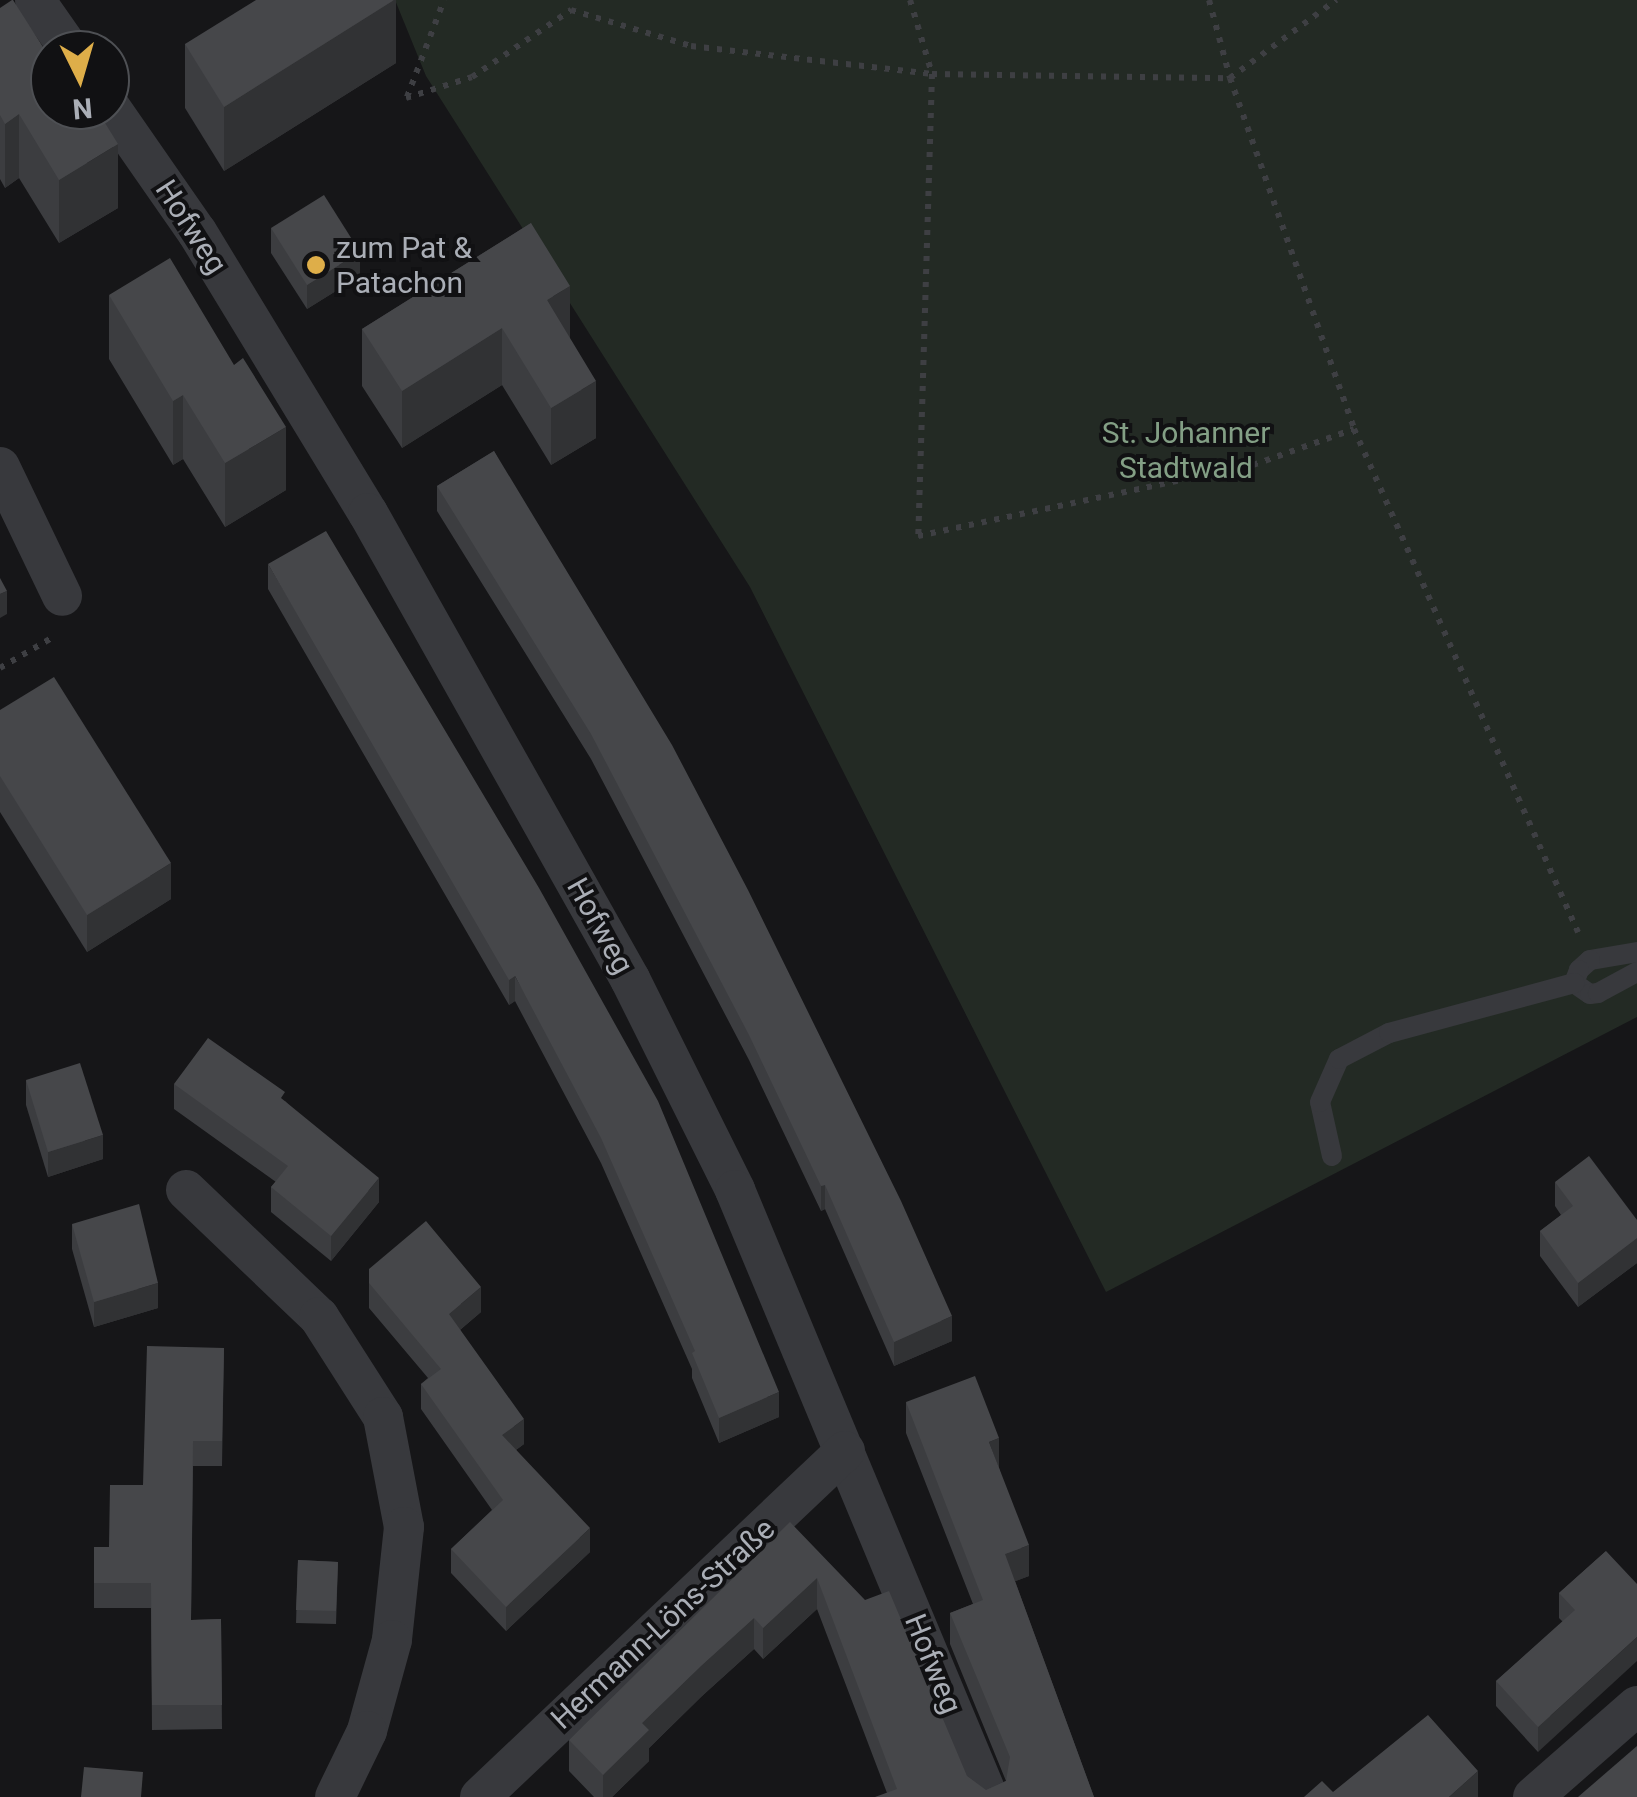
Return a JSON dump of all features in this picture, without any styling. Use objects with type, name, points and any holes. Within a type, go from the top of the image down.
[{"type":"street","points":[[35,0],[56,30]]},
{"type":"street","name":"Hofweg","points":[[126,130],[197,232],[368,513],[630,979],[736,1190],[988,1797]]},
{"type":"street","points":[[0,467],[62,614]]},
{"type":"street","points":[[186,1190],[319,1316],[383,1417],[404,1527],[392,1640],[366,1732],[335,1797]]},
{"type":"street","name":"Hermann-Löns-Straße","points":[[480,1797],[845,1451]]},
{"type":"street","points":[[1533,1797],[1637,1706]]},
{"type":"lane","points":[[1574,983],[1579,970],[1590,960],[1637,952]]},
{"type":"lane","points":[[1332,1156],[1320,1102],[1339,1059],[1389,1033],[1574,983],[1590,994],[1598,994],[1637,972]]},
{"type":"path","points":[[444,0],[406,98],[472,77],[571,10],[691,46],[932,74],[1230,78],[1336,0]]},
{"type":"path","points":[[910,0],[932,74],[918,536],[1253,465],[1354,429]]},
{"type":"path","points":[[1209,0],[1230,78],[1354,429],[1590,960]]},
{"type":"path","points":[[0,668],[62,614]]},
{"type":"green space","name":"St. Johanner Stadtwald","points":[[395,0],[1637,0],[1637,1017],[1106,1292],[750,587],[426,76]]},
{"type":"building","points":[[13,0],[32,30],[30,130],[109,130],[118,144],[59,180],[19,114],[5,124],[0,115],[0,8]]},
{"type":"building","points":[[256,0],[394,0],[224,107],[185,44]]},
{"type":"building","points":[[324,195],[360,252],[307,285],[271,228]]},
{"type":"building","points":[[531,223],[570,286],[547,300],[596,381],[551,408],[502,328],[402,391],[362,329]]},
{"type":"building","points":[[170,258],[234,365],[243,358],[286,427],[225,463],[183,395],[173,401],[109,295]]},
{"type":"building","points":[[494,451],[672,745],[901,1201],[952,1316],[894,1342],[825,1185],[821,1186],[749,1035],[591,734],[437,486]]},
{"type":"building","points":[[326,531],[539,888],[658,1101],[779,1392],[719,1418],[692,1353],[695,1351],[601,1138],[515,976],[509,980],[268,564]]},
{"type":"building","points":[[54,677],[171,863],[87,915],[0,776],[0,710]]},
{"type":"building","points":[[208,1038],[285,1092],[281,1098],[379,1178],[331,1236],[271,1187],[288,1166],[174,1084]]},
{"type":"building","points":[[80,1063],[103,1135],[48,1152],[26,1080]]},
{"type":"building","points":[[1589,1156],[1637,1220],[1637,1238],[1578,1283],[1540,1231],[1573,1206],[1555,1182]]},
{"type":"building","points":[[139,1204],[158,1283],[94,1302],[72,1224]]},
{"type":"building","points":[[426,1221],[481,1287],[449,1314],[524,1419],[502,1435],[590,1528],[506,1607],[451,1549],[503,1500],[421,1384],[441,1369],[369,1283],[369,1269]]},
{"type":"building","points":[[147,1346],[224,1348],[222,1441],[193,1441],[191,1620],[221,1619],[222,1705],[152,1705],[151,1583],[94,1583],[94,1547],[109,1547],[110,1485],[143,1485]]},
{"type":"building","points":[[975,1376],[999,1438],[989,1442],[1029,1545],[1005,1554],[1094,1797],[875,1797],[897,1789],[817,1578],[763,1628],[754,1618],[702,1665],[642,1723],[649,1730],[603,1775],[569,1740],[790,1522],[865,1600],[889,1591],[967,1776],[986,1790],[1006,1781],[1010,1757],[950,1613],[983,1600],[906,1402]]},
{"type":"building","points":[[1606,1551],[1637,1584],[1637,1637],[1538,1727],[1496,1681],[1575,1610],[1559,1593]]},
{"type":"building","points":[[298,1560],[338,1562],[336,1611],[296,1610]]},
{"type":"building","points":[[1428,1715],[1478,1771],[1449,1797],[1304,1797],[1322,1781],[1333,1792]]},
{"type":"building","points":[[1637,1746],[1637,1797],[1578,1797]]},
{"type":"building","points":[[84,1767],[143,1772],[141,1797],[81,1797]]},
{"type":"place","name":"zum Pat & Patachon","points":[[316,265]]}]
